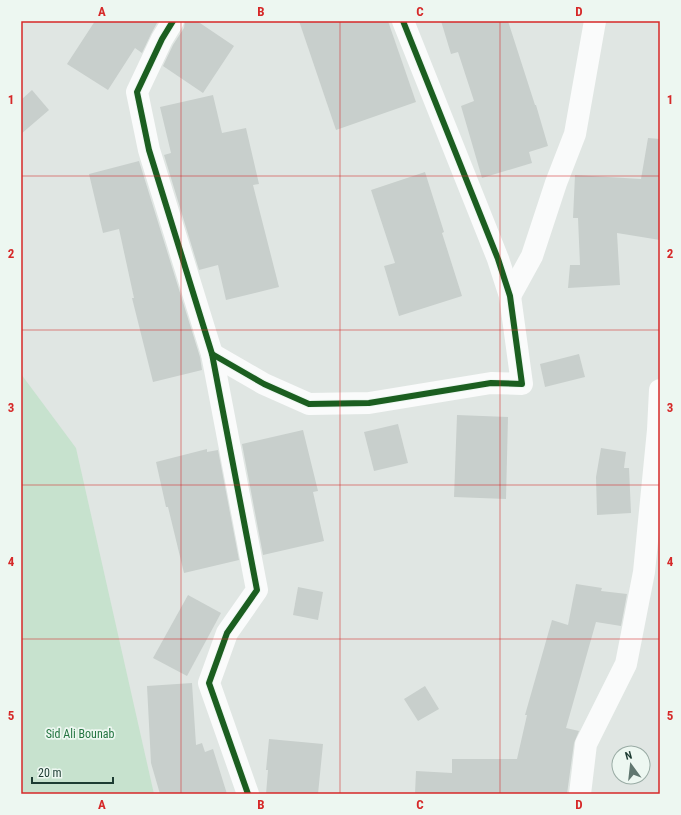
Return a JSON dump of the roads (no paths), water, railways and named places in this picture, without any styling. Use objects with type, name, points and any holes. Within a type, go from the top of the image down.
[{"type":"street","points":[[173,21],[162,39],[138,92],[149,150],[212,354],[257,590],[227,633],[209,683],[248,794]]},
{"type":"street","points":[[212,354],[264,384],[309,404],[369,403],[491,383],[522,384],[510,296],[498,259],[403,21]]},
{"type":"street","points":[[510,296],[532,256],[574,134],[595,21]]},
{"type":"street","points":[[580,794],[586,744],[626,664],[644,572],[657,438],[660,390]]},
{"type":"street","points":[[644,572],[660,534]]},
{"type":"park label","name":"Sid Ali Bounab","points":[[80,734]]}]
